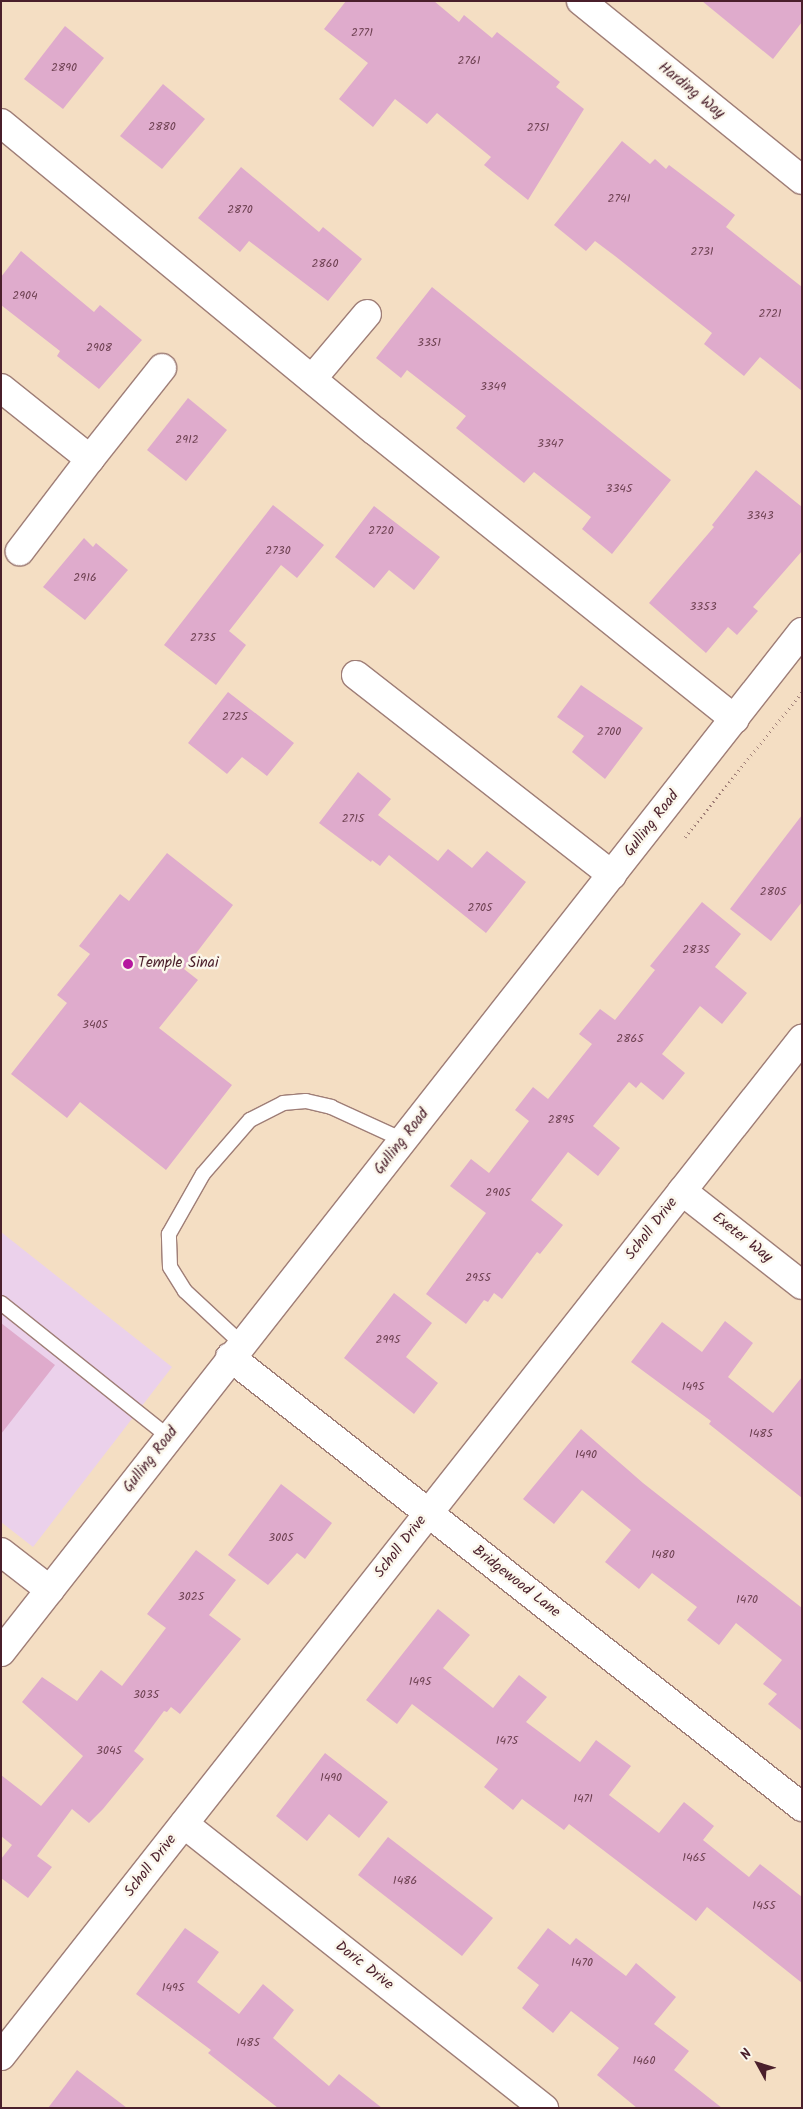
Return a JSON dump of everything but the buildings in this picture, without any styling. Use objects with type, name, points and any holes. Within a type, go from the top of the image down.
[{"type":"street","name":"Harding Way","points":[[581,1],[802,180]]},
{"type":"street","points":[[1,123],[312,379],[735,719]]},
{"type":"street","points":[[312,379],[367,314]]},
{"type":"street","points":[[20,551],[162,368]]},
{"type":"street","points":[[1,388],[90,459]]},
{"type":"street","name":"Gulling Road","points":[[1,1652],[236,1350],[802,632]]},
{"type":"street","points":[[356,675],[612,875]]},
{"type":"street","name":"Scholl Drive","points":[[1,2056],[802,1039]]},
{"type":"street","name":"Exeter Way","points":[[682,1191],[802,1285]]},
{"type":"street","name":"Bridgewood Lane","points":[[236,1350],[427,1513],[802,1807]]},
{"type":"street","points":[[1,1552],[50,1590]]},
{"type":"street","name":"Doric Drive","points":[[184,1824],[544,2108]]},
{"type":"lane","points":[[236,1350],[185,1291],[170,1267],[170,1234],[204,1174],[250,1120],[283,1103],[306,1101],[331,1106],[403,1140]]},
{"type":"lane","points":[[1,1303],[169,1437]]},
{"type":"shaded area","points":[[1,1232],[172,1367],[33,1547],[1,1522]]},
{"type":"place","name":"Temple Sinai","points":[[128,964]]}]
